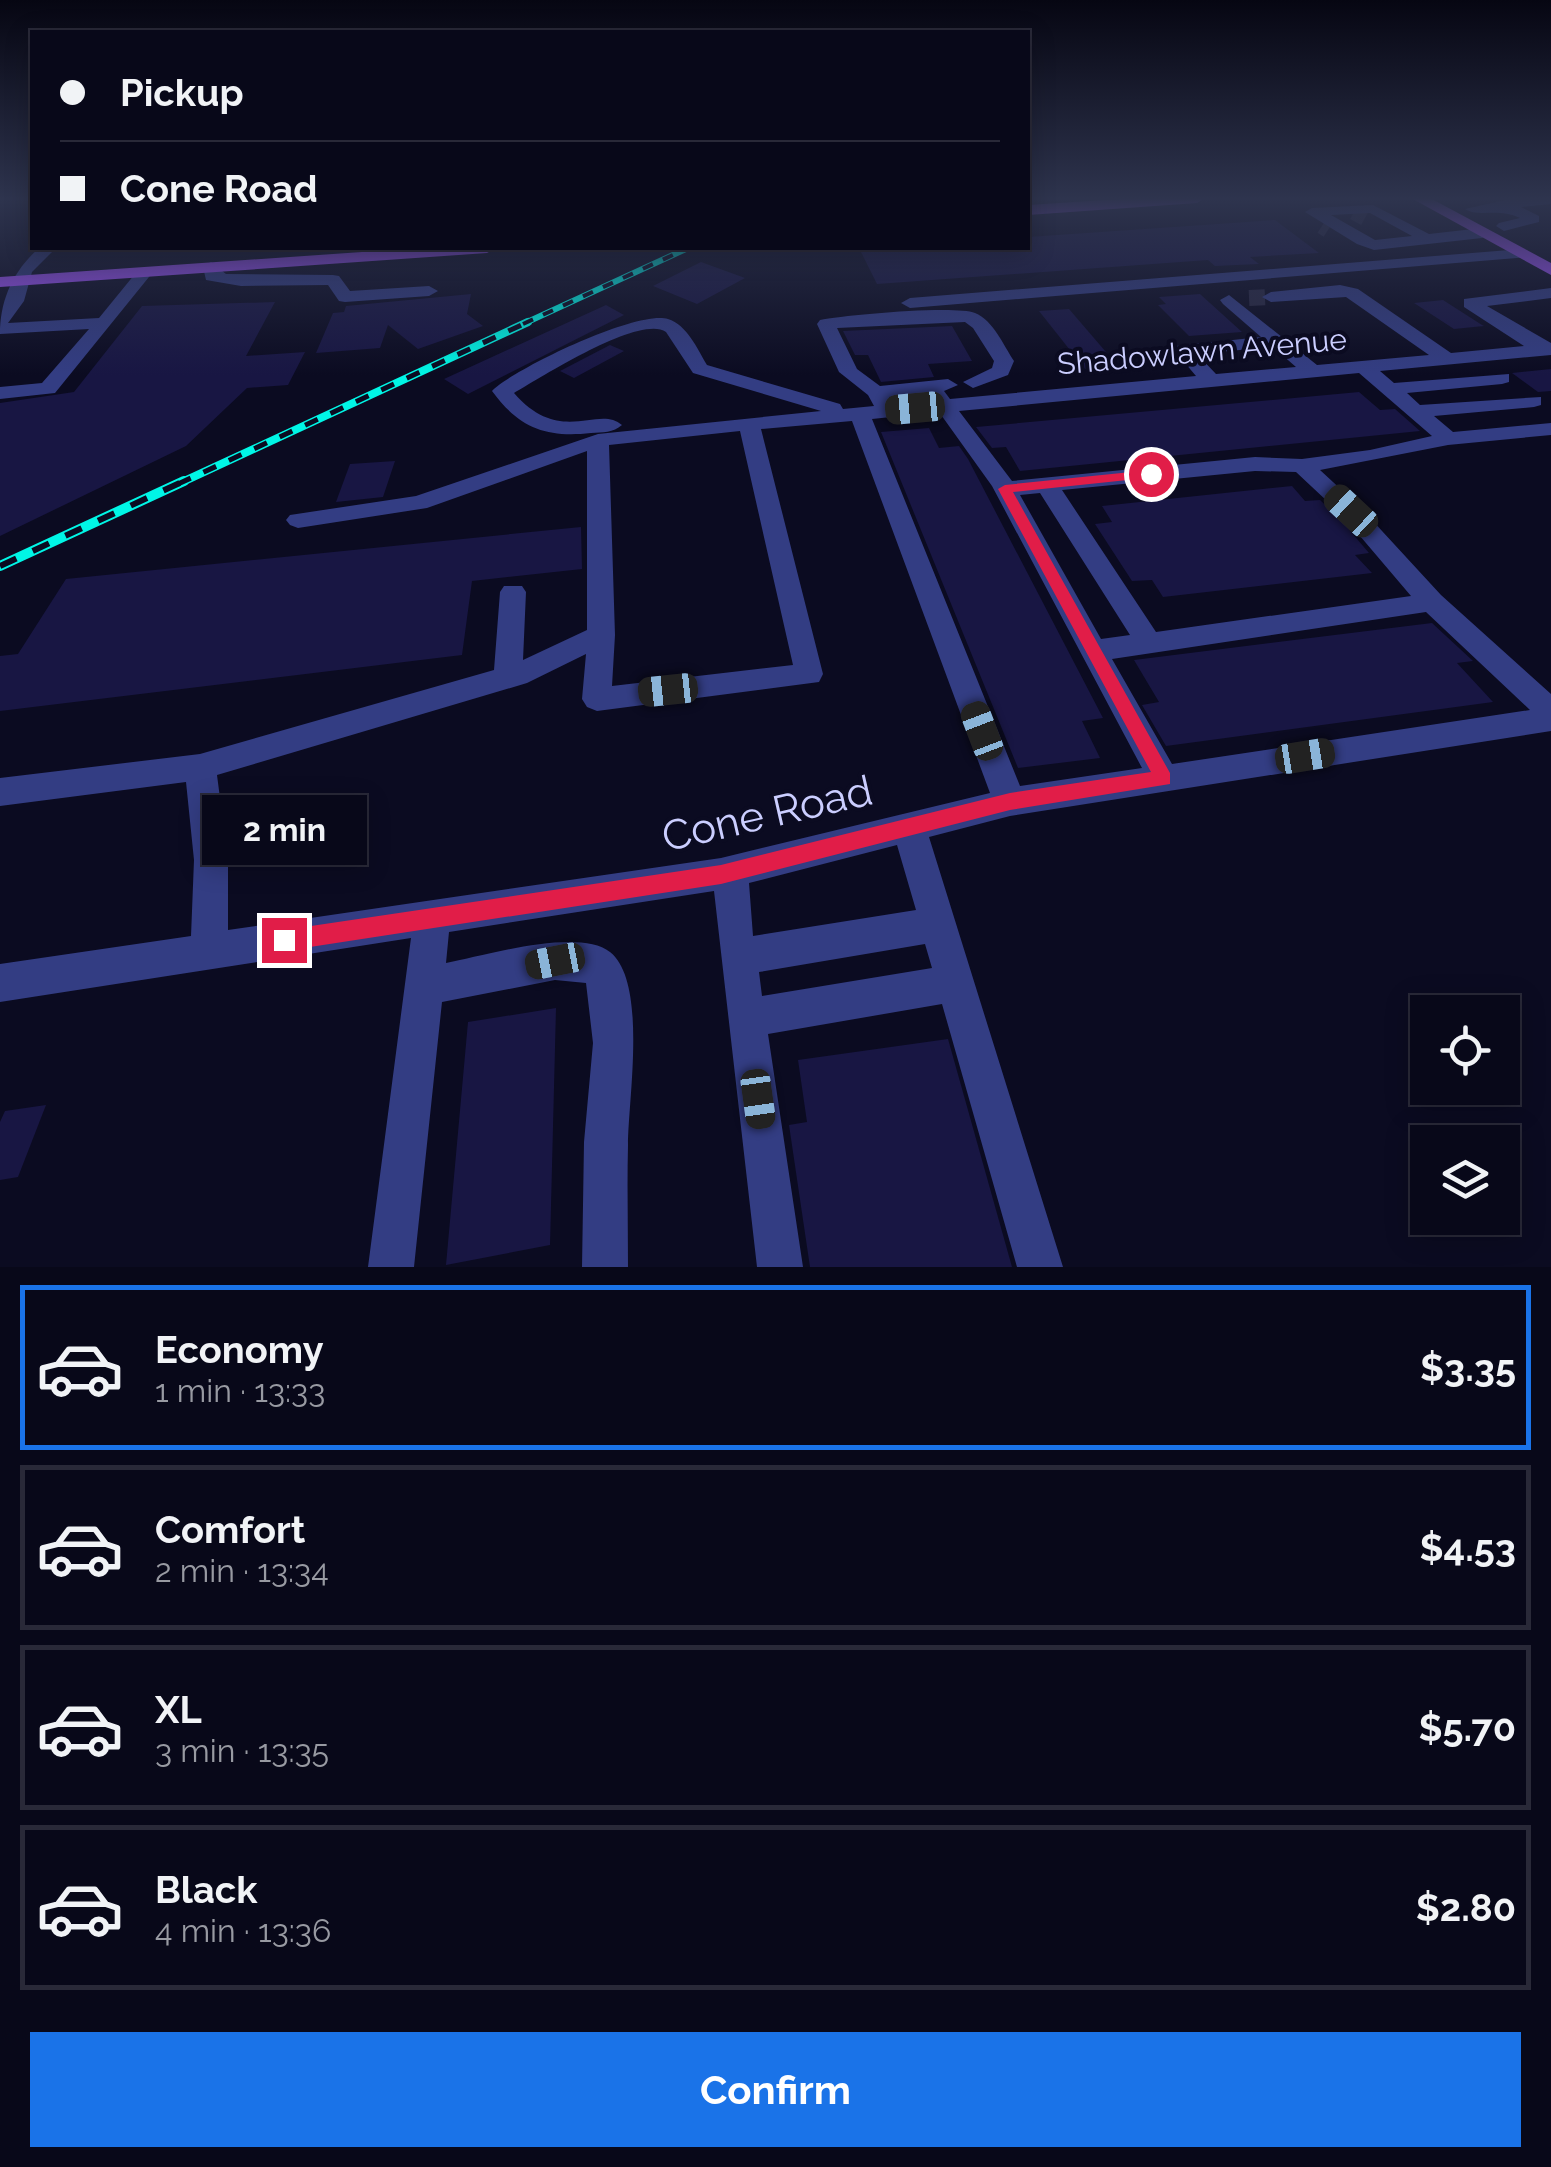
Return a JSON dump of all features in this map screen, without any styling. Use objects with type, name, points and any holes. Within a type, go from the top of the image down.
[{"type":"main road","points":[[0,282],[24,275],[272,257]]},
{"type":"main road","points":[[0,271],[24,275],[145,272],[362,257]]},
{"type":"street","points":[[3,321],[24,275],[40,257]]},
{"type":"street","points":[[910,303],[1382,257]]},
{"type":"street","points":[[211,268],[212,276],[230,281],[226,296],[293,291],[319,278],[333,280],[345,297],[429,292]]},
{"type":"street","points":[[0,393],[48,390],[145,272]]},
{"type":"street","points":[[1271,296],[1340,290],[1352,293],[1448,359]]},
{"type":"street","points":[[1547,349],[1470,303],[1551,294]]},
{"type":"street","points":[[1249,298],[1229,300],[1314,372]]},
{"type":"street","points":[[3,321],[121,302]]},
{"type":"street","points":[[298,520],[419,503],[610,438],[749,424],[874,405],[931,387],[973,382],[1000,371],[1004,361],[980,324],[970,317],[881,318],[826,324],[849,372],[874,405],[1010,802]]},
{"type":"street","points":[[3,321],[104,323]]},
{"type":"street","points":[[821,406],[700,369],[674,327],[660,321],[634,324],[502,391],[522,417],[537,426],[583,427],[874,405]]},
{"type":"street","points":[[1210,382],[1184,350],[1275,341]]},
{"type":"street","name":"Shadowlawn Avenue","points":[[874,405],[944,406],[1547,349]]},
{"type":"street","points":[[1472,356],[1543,407]]},
{"type":"street","points":[[1364,367],[1448,439]]},
{"type":"street","points":[[1391,389],[1502,378]]},
{"type":"street","points":[[973,382],[986,402]]},
{"type":"street","points":[[931,387],[1005,489],[1164,778]]},
{"type":"street","points":[[1418,411],[1543,407]]},
{"type":"street","points":[[610,438],[597,699],[809,674],[749,424]]},
{"type":"street","points":[[1005,489],[1255,464],[1302,466],[1370,457],[1448,439],[1551,429]]},
{"type":"street","points":[[1302,466],[1351,511],[1432,602],[1551,716]]},
{"type":"street","points":[[1047,484],[1148,642]]},
{"type":"street","points":[[508,677],[512,592]]},
{"type":"street","points":[[1093,651],[1432,602]]},
{"type":"street","points":[[0,792],[200,767],[508,677],[601,634]]},
{"type":"street","name":"Cone Road","points":[[0,983],[731,872],[1010,802],[1551,716]]},
{"type":"street","points":[[200,767],[211,860],[209,952]]},
{"type":"street","points":[[908,828],[1040,1267]]},
{"type":"street","points":[[731,872],[738,957],[780,1267]]},
{"type":"street","points":[[392,1267],[432,918]]},
{"type":"street","points":[[738,957],[938,924]]},
{"type":"street","points":[[424,986],[555,961],[596,965],[608,980],[613,1043],[606,1142],[605,1267]]},
{"type":"street","points":[[746,1018],[956,982]]},
{"type":"building","points":[[864,257],[1250,257],[1259,264],[1215,266],[1208,260],[877,284]]},
{"type":"building","points":[[701,262],[745,278],[697,304],[653,286]]},
{"type":"building","points":[[471,294],[467,314],[483,326],[418,349],[388,325],[380,348],[316,353],[333,313],[344,312],[346,306]]},
{"type":"building","points":[[1200,294],[1242,332],[1189,336],[1158,305],[1166,304],[1159,297]]},
{"type":"building","points":[[1443,300],[1484,326],[1454,329],[1414,303]]},
{"type":"building","points":[[275,302],[246,356],[305,352],[288,385],[247,388],[186,446],[0,536],[0,403],[74,392],[142,306]]},
{"type":"building","points":[[606,305],[624,315],[468,394],[444,379]]},
{"type":"building","points":[[1069,309],[1118,366],[1085,369],[1039,311]]},
{"type":"building","points":[[952,326],[972,361],[928,364],[934,377],[881,382],[868,355],[855,355],[843,331]]},
{"type":"building","points":[[610,345],[624,351],[574,378],[560,371]]},
{"type":"building","points":[[1551,369],[1551,391],[1538,392],[1512,373]]},
{"type":"building","points":[[1359,392],[1380,410],[1395,409],[1420,431],[1020,471],[1006,447],[992,448],[976,427]]},
{"type":"building","points":[[929,428],[939,448],[959,446],[968,459],[1103,718],[1082,721],[1100,758],[1018,768],[881,432]]},
{"type":"building","points":[[395,461],[383,497],[336,502],[350,464]]},
{"type":"building","points":[[1292,486],[1305,501],[1320,500],[1340,519],[1369,553],[1355,555],[1372,573],[1163,597],[1152,580],[1132,581],[1095,524],[1112,522],[1102,506]]},
{"type":"building","points":[[581,527],[582,569],[472,581],[462,655],[0,711],[0,656],[18,654],[66,579]]},
{"type":"building","points":[[1432,623],[1473,661],[1457,663],[1493,702],[1166,746],[1142,705],[1159,702],[1134,660]]},
{"type":"building","points":[[556,1008],[550,1245],[446,1265],[468,1022]]},
{"type":"building","points":[[948,1039],[1012,1267],[810,1267],[789,1125],[807,1122],[798,1060]]},
{"type":"building","points":[[46,1105],[18,1177],[0,1180],[0,1122],[5,1111]]},
{"type":"tunnel","points":[[1249,298],[1271,297]]},
{"type":"railway","points":[[523,324],[668,257]]},
{"type":"railway","points":[[178,484],[528,322]]},
{"type":"railway","points":[[0,566],[184,481]]},
{"type":"route","points":[[284,940],[721,874],[1010,802],[1164,778],[1005,489],[1151,474]]}]
